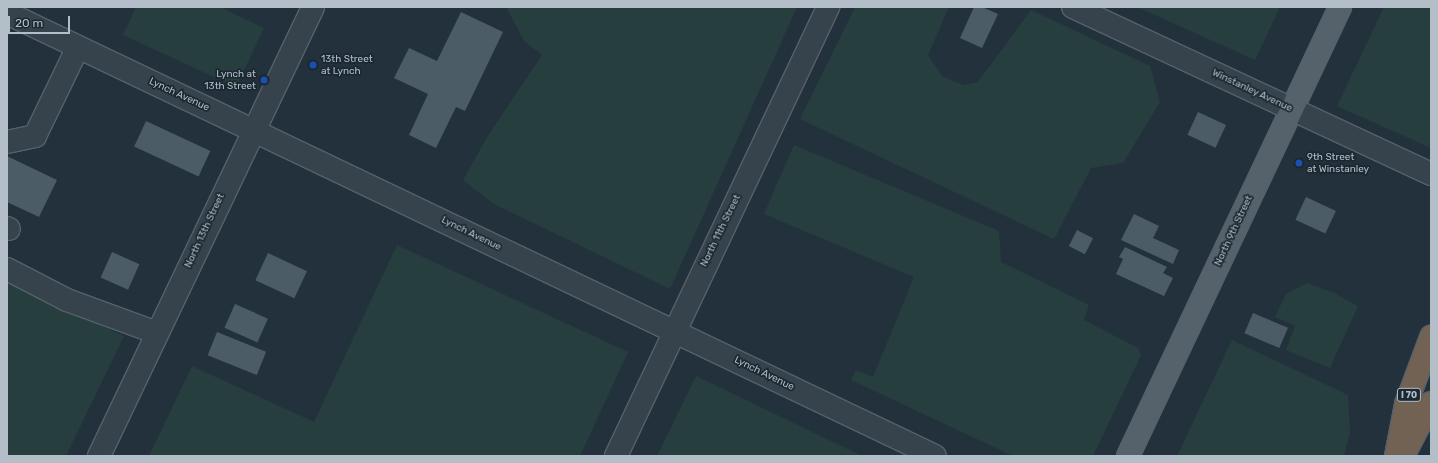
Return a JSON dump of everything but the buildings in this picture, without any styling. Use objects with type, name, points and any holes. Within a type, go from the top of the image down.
[{"type":"highway","name":"I 70","points":[[1396,456],[1406,404],[1431,337]]},
{"type":"highway","points":[[1403,456],[1431,403]]},
{"type":"main road","name":"North 9th Street","points":[[1128,456],[1340,7]]},
{"type":"street","name":"North 13th Street","points":[[99,456],[252,130],[313,7]]},
{"type":"street","name":"North 11th Street","points":[[616,456],[828,7]]},
{"type":"street","name":"Winstanley Avenue","points":[[1073,7],[1431,174]]},
{"type":"street","name":"Lynch Avenue","points":[[7,13],[935,456]]},
{"type":"street","points":[[7,142],[35,136],[78,47]]},
{"type":"street","points":[[7,269],[67,300],[157,333]]},
{"type":"green space","points":[[136,7],[220,7],[264,28],[236,87],[123,35]]},
{"type":"green space","points":[[506,7],[797,7],[670,289],[494,204],[463,180],[489,134],[542,55],[524,41]]},
{"type":"green space","points":[[855,7],[949,7],[928,55],[942,76],[963,85],[978,82],[1031,10],[1150,66],[1160,102],[1123,163],[1091,168],[1054,239],[800,119]]},
{"type":"green space","points":[[1137,7],[1280,7],[1255,60]]},
{"type":"green space","points":[[1384,7],[1431,7],[1431,148],[1337,106]]},
{"type":"green space","points":[[794,145],[999,231],[1001,262],[1089,305],[1084,320],[1138,348],[1141,355],[1093,456],[1013,456],[851,380],[856,370],[873,377],[914,277],[764,214]]},
{"type":"green space","points":[[397,245],[628,352],[580,456],[149,456],[192,366],[314,422]]},
{"type":"green space","points":[[7,280],[124,336],[66,456],[7,456]]},
{"type":"green space","points":[[1307,283],[1334,293],[1358,306],[1330,368],[1286,350],[1295,326],[1275,317],[1286,294]]},
{"type":"green space","points":[[1232,340],[1348,395],[1350,432],[1344,456],[1177,456]]},
{"type":"green space","points":[[696,376],[862,456],[657,456]]},
{"type":"place","name":"13th Street at Lynch","points":[[313,65]]},
{"type":"place","name":"Lynch at 13th Street","points":[[264,80]]},
{"type":"place","name":"9th Street at Winstanley","points":[[1299,163]]}]
